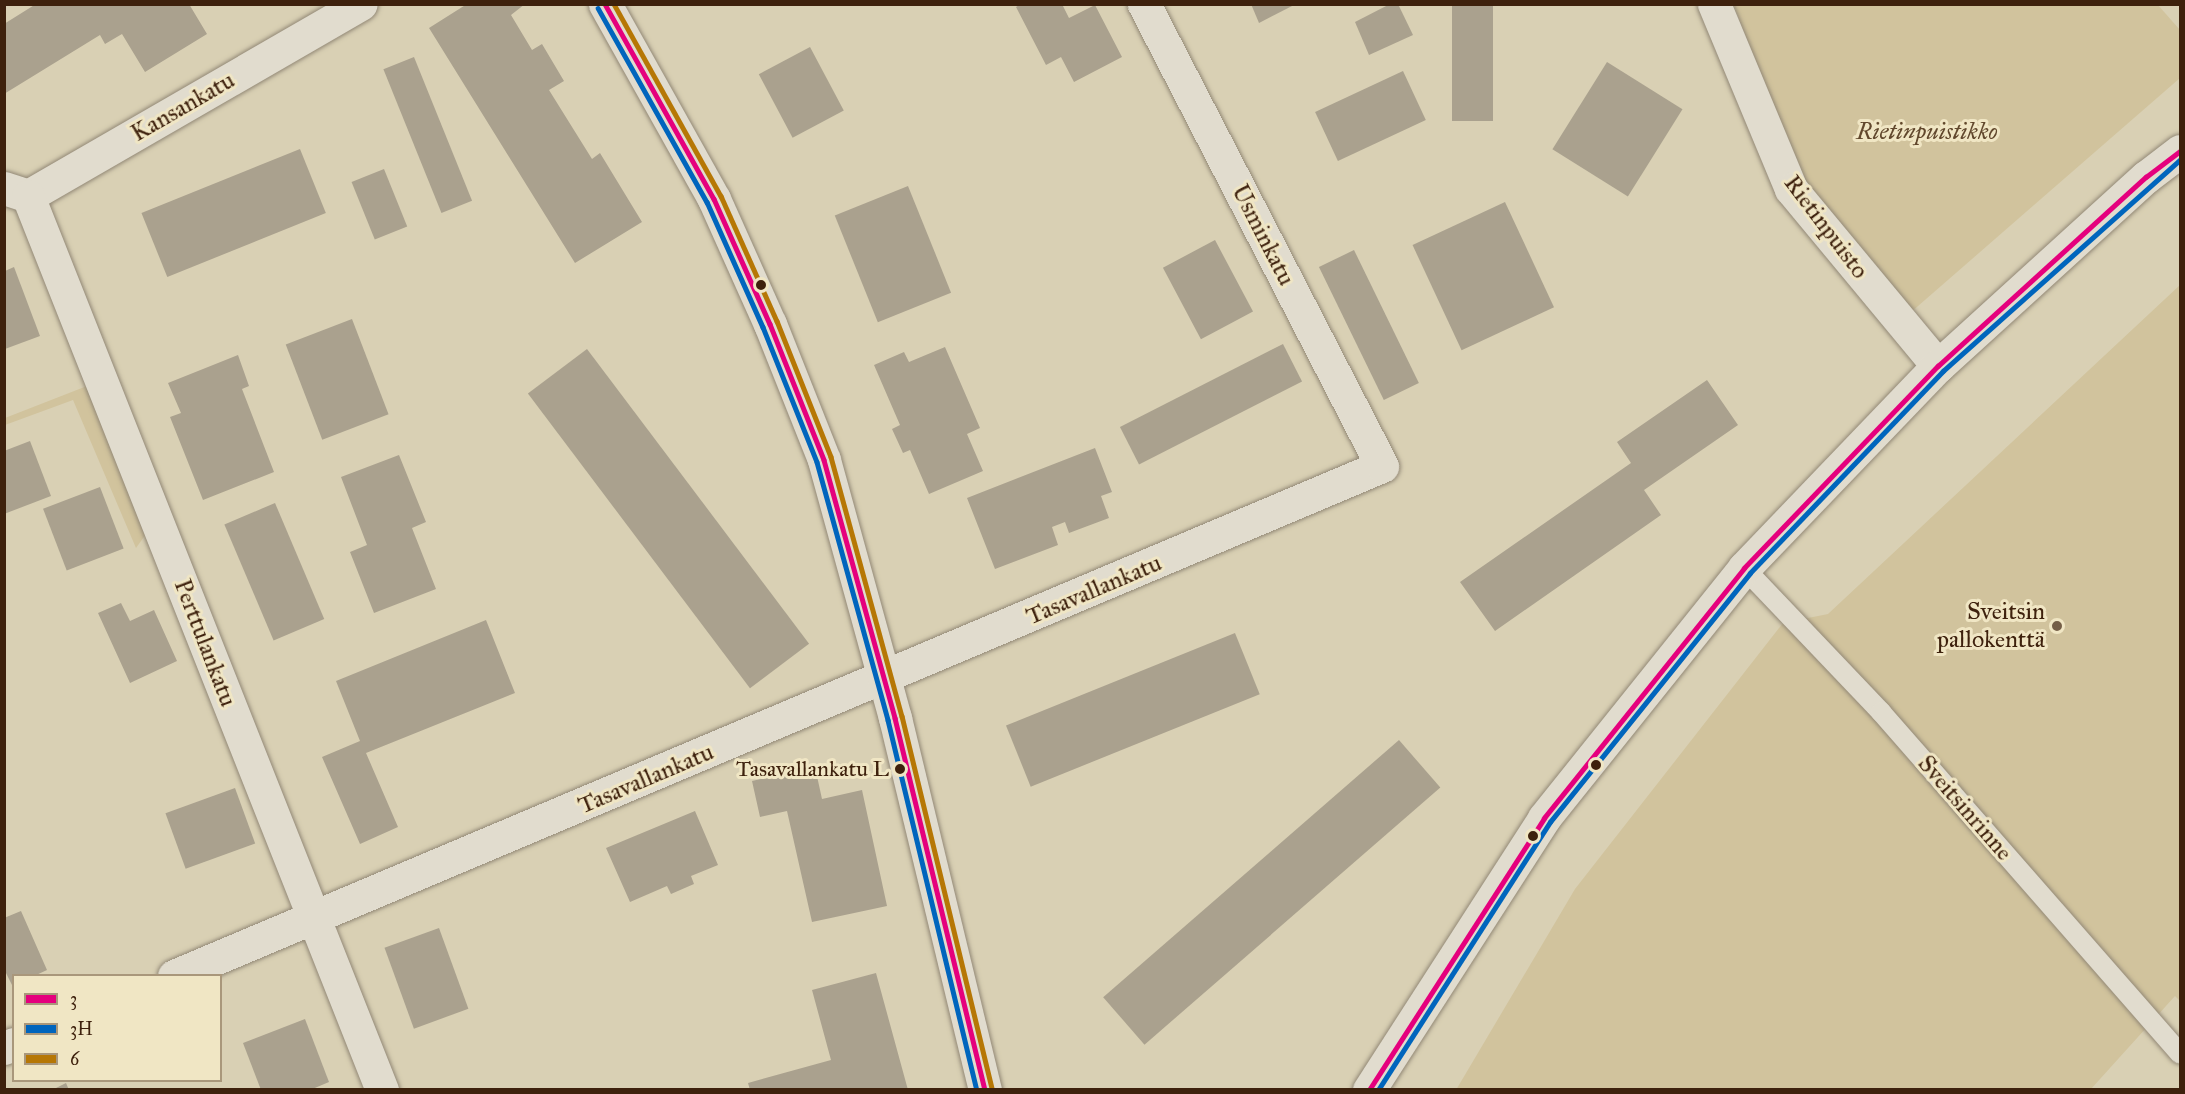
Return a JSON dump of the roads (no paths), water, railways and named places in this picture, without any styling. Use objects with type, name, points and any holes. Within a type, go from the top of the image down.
[{"type":"street","name":"Kansankatu","points":[[16,192],[360,4]]},
{"type":"street","points":[[605,4],[714,199],[770,324],[824,460],[884,679],[985,1089]]},
{"type":"street","name":"Usminkatu","points":[[1144,4],[1382,466]]},
{"type":"street","name":"Rietinpuisto","points":[[1714,4],[1791,189],[1938,366]]},
{"type":"street","points":[[1369,1089],[1544,818],[1744,568],[1938,366],[2146,177],[2181,151]]},
{"type":"street","name":"Perttulankatu","points":[[16,192],[382,1089]]},
{"type":"street","name":"Tasavallankatu","points":[[176,974],[884,679],[1382,466]]},
{"type":"lane","name":"Sveitsinrinne","points":[[1744,568],[1881,712],[2181,1054]]},
{"type":"place","name":"Sveitsin pallokenttä","points":[[2057,626]]},
{"type":"place","name":"Tasavallankatu L","points":[[900,769]]},
{"type":"park label","name":"Rietinpuistikko","points":[[1927,132]]}]
